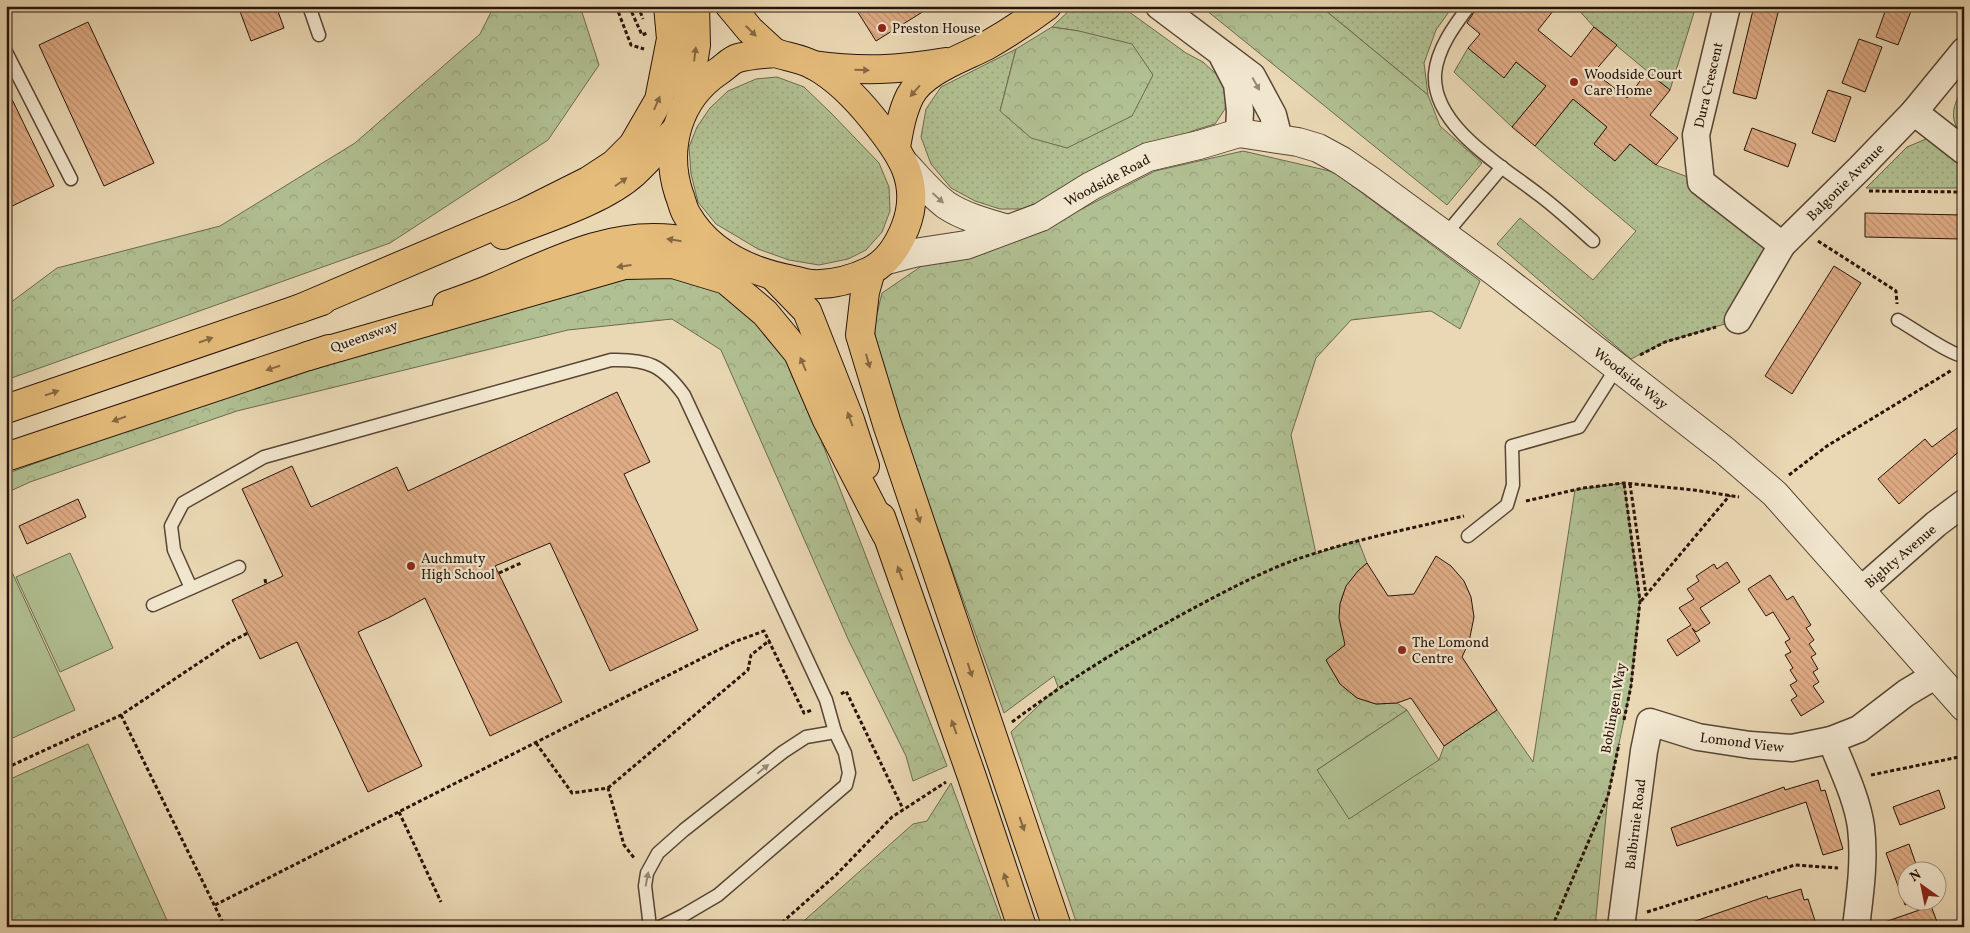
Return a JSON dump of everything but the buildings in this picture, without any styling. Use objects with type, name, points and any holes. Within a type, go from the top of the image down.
[{"type":"main road","points":[[299,309],[524,213],[588,181],[614,164],[633,145],[659,100],[671,39],[668,6]]},
{"type":"main road","points":[[695,6],[696,45],[687,102],[675,131],[673,155],[675,181],[686,214],[700,233],[721,253],[748,267],[774,277],[812,284],[845,280],[879,265]]},
{"type":"main road","points":[[730,6],[750,30],[775,53]]},
{"type":"main road","points":[[900,155],[902,116],[911,94],[926,79],[953,60],[984,47],[1047,6]]},
{"type":"main road","points":[[687,102],[710,76],[737,58],[775,53],[813,65],[846,70],[903,69],[953,60]]},
{"type":"main road","points":[[813,65],[839,83],[862,105],[900,155],[911,186],[912,202],[910,216],[901,237],[879,265],[865,292],[860,335],[887,424],[1057,927]]},
{"type":"main road","points":[[6,409],[468,249],[593,198],[616,186],[634,173],[675,131]]},
{"type":"main road","name":"Queensway","points":[[6,457],[308,356],[487,290],[562,257],[594,246],[618,240],[675,239],[721,253]]},
{"type":"main road","points":[[308,356],[624,265],[673,264],[726,280],[766,312],[798,353],[826,418],[886,534]]},
{"type":"main road","points":[[774,277],[807,312],[850,420],[886,534],[972,777],[1022,927]]},
{"type":"street","points":[[1159,6],[1252,76],[1273,115],[1279,139]]},
{"type":"street","name":"Dura Crescent","points":[[1727,6],[1696,135],[1701,182],[1791,236]]},
{"type":"street","name":"Balgonie Avenue","points":[[1738,320],[1791,236],[1914,112],[1964,51]]},
{"type":"street","points":[[1220,52],[1237,84],[1240,111],[1239,133]]},
{"type":"street","points":[[1914,112],[1964,151]]},
{"type":"street","name":"Woodside Way","points":[[1239,133],[1298,142],[1318,148],[1342,161],[1445,235],[1617,366],[1775,494],[1964,707]]},
{"type":"street","name":"Woodside Road","points":[[879,265],[914,253],[966,245],[1041,217],[1091,186],[1148,157],[1239,133]]},
{"type":"street","points":[[900,155],[925,186],[946,205],[972,218],[1008,229]]},
{"type":"street","name":"Bighty Avenue","points":[[1861,590],[1936,524],[1964,503]]},
{"type":"street","name":"Lomond View","points":[[1650,722],[1698,737],[1750,745],[1792,748],[1831,740],[1858,728],[1906,693],[1936,675]]},
{"type":"street","name":"Balbirnie Road","points":[[1622,923],[1644,751],[1650,722]]},
{"type":"street","points":[[1831,740],[1861,827],[1863,870],[1856,927]]},
{"type":"lane","points":[[309,6],[319,35]]},
{"type":"lane","points":[[1469,6],[1456,24],[1439,57],[1435,74],[1436,88],[1445,112],[1481,151],[1540,195],[1593,241]]},
{"type":"lane","points":[[6,52],[71,179]]},
{"type":"lane","points":[[1445,235],[1502,167]]},
{"type":"lane","points":[[1898,320],[1953,353],[1961,362]]},
{"type":"lane","points":[[191,588],[174,550],[171,526],[183,503],[264,457],[611,360],[644,361],[659,369],[673,380],[684,395],[826,700],[836,732],[845,752],[849,773],[846,785],[718,895],[660,927]]},
{"type":"lane","points":[[1468,536],[1507,506],[1512,485],[1512,446],[1579,427],[1617,366]]},
{"type":"lane","points":[[153,605],[239,567]]},
{"type":"lane","points":[[650,927],[645,886],[647,873],[658,853],[684,830],[806,736],[836,732]]},
{"type":"path","points":[[616,6],[631,45],[646,49]]},
{"type":"path","points":[[629,6],[642,35],[649,32],[638,6]]},
{"type":"path","points":[[1836,191],[1964,192]]},
{"type":"path","points":[[1791,236],[1896,291],[1898,320]]},
{"type":"path","points":[[1617,366],[1665,342],[1738,320]]},
{"type":"path","points":[[1507,506],[1583,488],[1624,483],[1694,490],[1763,501],[1775,494],[1787,477],[1827,446],[1961,362]]},
{"type":"path","name":"Boblingen Way","points":[[1622,730],[1631,686],[1640,601],[1624,483]]},
{"type":"path","points":[[1630,484],[1646,595]]},
{"type":"path","points":[[1640,601],[1730,495]]},
{"type":"path","points":[[1008,725],[1058,688],[1099,661],[1238,585],[1285,564],[1358,540],[1472,514]]},
{"type":"path","points":[[499,573],[521,563]]},
{"type":"path","points":[[265,579],[266,584]]},
{"type":"path","points":[[215,905],[734,642],[764,631]]},
{"type":"path","points":[[6,768],[121,715],[230,642],[248,634]]},
{"type":"path","points":[[536,743],[572,793],[608,788],[748,670],[751,654],[770,640]]},
{"type":"path","points":[[121,715],[225,927]]},
{"type":"path","name":"Boblingen Way","points":[[1552,927],[1608,796],[1620,739]]},
{"type":"path","points":[[1846,779],[1964,756]]},
{"type":"path","points":[[777,927],[837,874],[892,817],[946,782]]},
{"type":"path","points":[[608,788],[624,845],[647,873]]},
{"type":"path","points":[[399,812],[441,902]]},
{"type":"path","points":[[1622,923],[1795,865],[1863,870]]},
{"type":"green space","points":[[494,6],[580,6],[599,65],[548,140],[390,243],[6,380],[6,306],[57,268],[220,226],[355,143],[480,34]]},
{"type":"green space","points":[[1074,6],[1121,6],[1186,53],[1203,62],[1216,74],[1227,90],[1225,109],[1215,124],[1172,139],[1047,199],[1021,209],[1000,209],[975,201],[951,188],[931,164],[921,137],[926,109],[941,87],[1016,49],[1000,111],[1079,31],[1052,27]]},
{"type":"green space","points":[[1201,6],[1320,6],[1428,95],[1440,126],[1482,163],[1447,205]]},
{"type":"green space","points":[[1320,6],[1453,6],[1436,30],[1424,63],[1428,95]]},
{"type":"green space","points":[[1575,6],[1696,6],[1670,90],[1594,27]]},
{"type":"green space","points":[[1052,27],[1079,31],[1132,44],[1153,75],[1132,116],[1067,148],[1031,138],[1000,111],[1016,49]]},
{"type":"green space","points":[[1468,48],[1504,77],[1516,62],[1546,86],[1512,127],[1454,72]]},
{"type":"green space","points":[[777,77],[804,87],[832,114],[879,163],[889,187],[890,211],[882,232],[866,250],[848,259],[819,265],[789,260],[758,249],[716,224],[698,202],[691,174],[689,147],[697,127],[710,108],[728,91],[756,79]]},
{"type":"green space","points":[[1964,88],[1964,136],[1956,125],[1954,113],[1957,100]]},
{"type":"green space","points":[[1573,99],[1607,127],[1594,144],[1615,161],[1630,144],[1656,165],[1701,182],[1782,245],[1738,320],[1665,342],[1631,359],[1497,244],[1520,218],[1593,280],[1636,231],[1535,146]]},
{"type":"green space","points":[[1926,139],[1942,148],[1964,169],[1964,188],[1866,188],[1907,147]]},
{"type":"green space","points":[[1243,151],[1334,172],[1480,281],[1460,329],[1431,311],[1351,320],[1316,358],[1291,435],[1316,554],[1358,540],[1367,563],[1350,581],[1341,600],[1340,621],[1347,644],[1326,660],[1340,684],[1357,698],[1376,704],[1397,703],[1407,710],[1317,770],[1439,760],[1444,746],[1497,710],[1533,762],[1575,490],[1624,483],[1640,601],[1631,686],[1608,796],[1595,927],[1078,927],[1011,732],[1058,687],[1054,676],[1004,713],[880,370],[874,326],[882,293],[923,265],[1047,227],[1155,171]]},
{"type":"green space","points":[[669,276],[717,291],[754,318],[789,357],[947,766],[913,781],[906,756],[848,639],[721,350],[672,319],[568,330],[237,411],[30,482],[6,493],[6,474],[189,407],[597,282]]},
{"type":"green space","points":[[70,553],[113,648],[60,672],[16,577]]},
{"type":"green space","points":[[6,559],[75,710],[6,741]]},
{"type":"green space","points":[[1407,710],[1439,760],[1349,819],[1317,770]]},
{"type":"green space","points":[[88,744],[170,927],[6,927],[6,781]]},
{"type":"green space","points":[[951,783],[1004,927],[797,927],[913,824],[927,821]]},
{"type":"place","name":"Preston House","points":[[882,28]]},
{"type":"place","name":"Woodside Court Care Home","points":[[1574,82]]},
{"type":"place","name":"Auchmuty High School","points":[[411,566]]},
{"type":"place","name":"The Lomond Centre","points":[[1402,650]]}]
